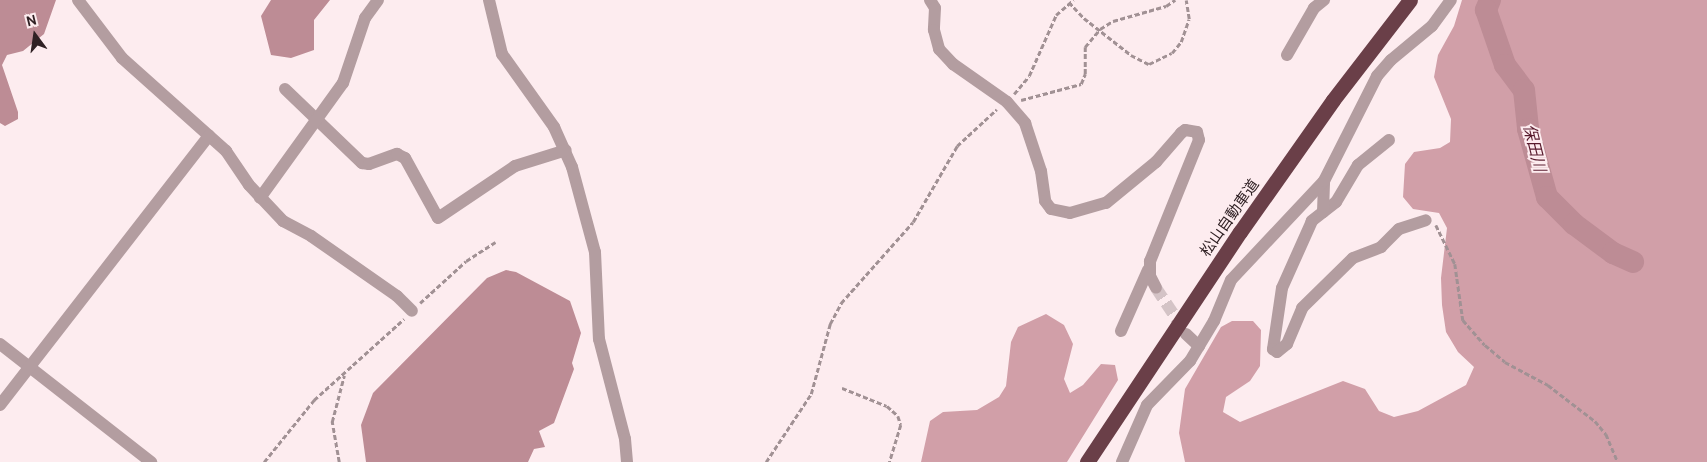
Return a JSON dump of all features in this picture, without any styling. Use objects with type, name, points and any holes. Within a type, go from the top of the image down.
[{"type":"highway","name":"松山自動車道","points":[[1087,462],[1240,232],[1333,100],[1410,0]]},
{"type":"street","points":[[78,0],[122,58],[226,151],[260,198],[283,221],[311,236],[397,296],[412,311]]},
{"type":"street","points":[[260,198],[343,83],[366,18],[378,0]]},
{"type":"street","points":[[489,0],[502,54],[566,150],[590,227],[595,252],[599,339],[625,439],[627,462]]},
{"type":"street","points":[[930,0],[935,8],[934,30],[939,49],[953,64],[1007,102],[1025,123],[1041,171],[1045,201],[1058,212],[1082,211],[1106,204],[1156,162],[1181,133],[1185,130],[1197,132],[1199,140],[1148,270],[1121,331]]},
{"type":"street","points":[[1287,55],[1314,8],[1324,0]]},
{"type":"street","points":[[1122,462],[1153,395],[1190,361],[1214,321],[1231,280],[1324,181],[1377,76],[1391,60],[1432,26],[1451,0]]},
{"type":"street","points":[[285,89],[319,118],[362,163],[368,164],[397,154],[405,158],[438,218],[515,166],[566,150]]},
{"type":"street","points":[[0,404],[209,136]]},
{"type":"street","points":[[1389,140],[1358,165],[1336,202],[1312,221],[1282,288],[1273,349],[1277,352],[1288,344],[1302,308],[1353,258],[1381,246],[1400,229],[1426,220]]},
{"type":"street","points":[[1323,212],[1324,181]]},
{"type":"street","points":[[1148,270],[1156,288]]},
{"type":"street","points":[[1186,334],[1199,346]]},
{"type":"street","points":[[0,344],[151,462]]},
{"type":"path","points":[[766,462],[811,394],[830,324],[841,303],[913,222],[957,146],[1024,85],[1056,15],[1073,0]]},
{"type":"path","points":[[1007,102],[1081,84],[1085,74],[1085,46],[1100,29],[1113,21],[1166,6],[1175,0]]},
{"type":"path","points":[[1069,2],[1130,55],[1149,64],[1172,53],[1180,42],[1189,19],[1186,0]]},
{"type":"path","points":[[1426,220],[1435,224],[1441,232],[1455,264],[1463,320],[1485,345],[1505,362],[1548,385],[1595,421],[1606,434],[1618,462]]},
{"type":"path","points":[[264,462],[314,400],[466,261],[495,242]]},
{"type":"path","points":[[339,462],[332,422],[344,374]]},
{"type":"path","points":[[842,388],[887,406],[898,416],[901,425],[890,462]]},
{"type":"shaded area","points":[[0,0],[56,0],[44,34],[23,51],[7,55],[2,65],[18,112],[18,119],[5,126],[0,123]]},
{"type":"shaded area","points":[[271,0],[330,0],[314,20],[314,50],[291,58],[271,55],[261,16]]},
{"type":"shaded area","points":[[1462,0],[1707,0],[1707,462],[1185,462],[1179,433],[1185,389],[1221,327],[1232,321],[1253,321],[1261,330],[1260,366],[1250,381],[1226,397],[1223,412],[1240,422],[1343,381],[1365,389],[1379,411],[1394,417],[1418,411],[1466,385],[1474,367],[1458,352],[1446,332],[1442,305],[1441,278],[1447,228],[1439,213],[1413,209],[1403,197],[1405,164],[1414,152],[1440,148],[1450,142],[1451,119],[1434,77],[1438,55],[1454,26]]},
{"type":"shaded area","points":[[506,270],[516,272],[570,301],[581,333],[572,363],[574,369],[554,423],[539,431],[545,447],[534,449],[528,462],[366,462],[361,425],[373,393],[487,278]]},
{"type":"shaded area","points":[[1046,314],[1064,325],[1073,344],[1064,379],[1070,393],[1083,385],[1101,364],[1115,365],[1118,380],[1067,462],[921,462],[930,421],[943,412],[977,410],[999,397],[1006,386],[1011,342],[1018,327]]},
{"type":"waterway","name":"保田川","points":[[1490,0],[1486,10],[1505,65],[1524,90],[1528,129],[1547,197],[1574,224],[1613,253],[1633,262]]},
{"type":"tunnel","points":[[1156,288],[1184,330]]}]
